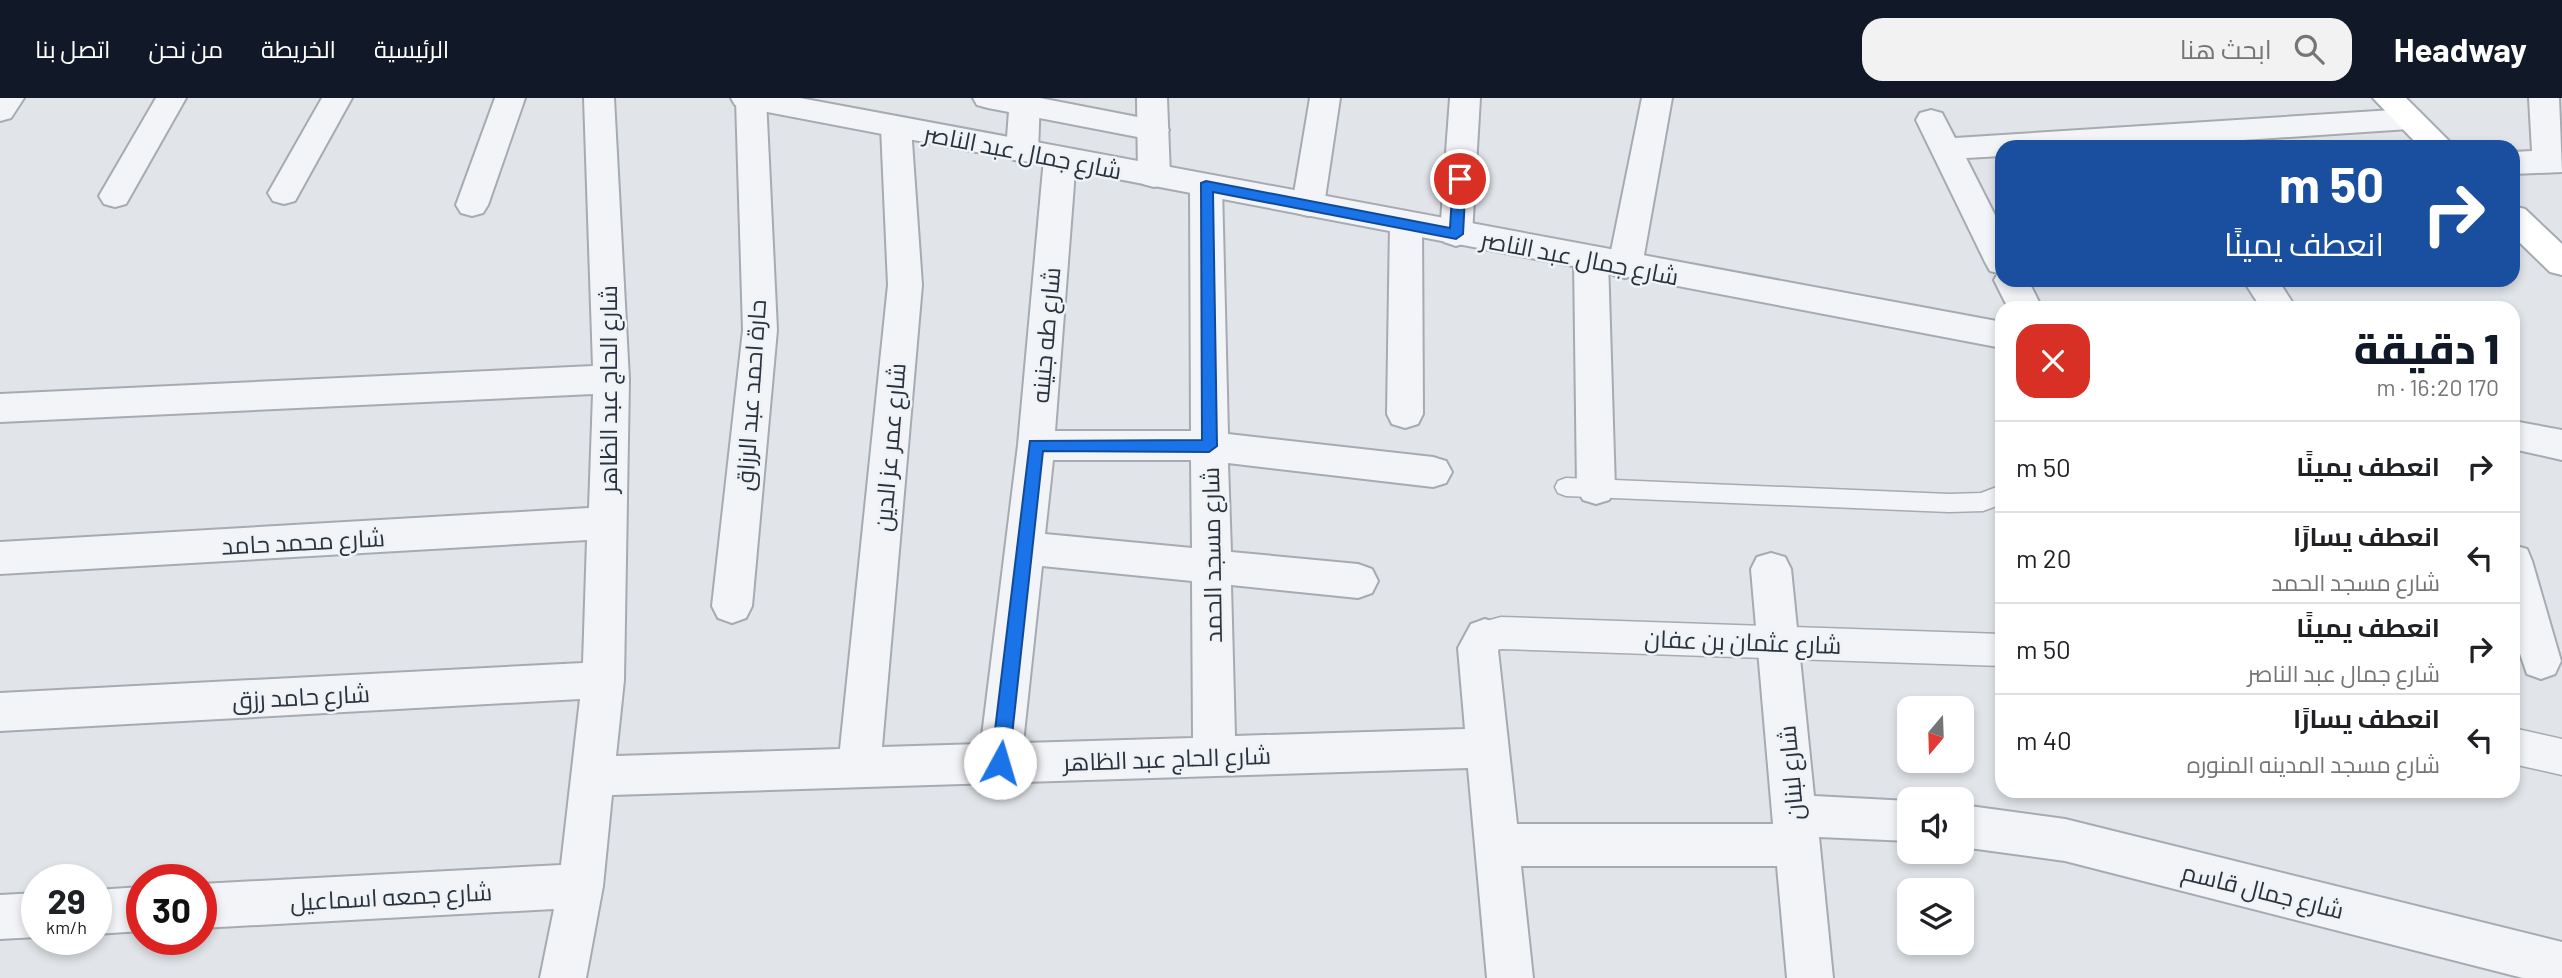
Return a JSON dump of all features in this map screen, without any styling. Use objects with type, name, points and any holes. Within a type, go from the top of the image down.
[{"type":"main road","points":[[2399,108],[2432,140]]},
{"type":"main road","points":[[2520,224],[2562,263]]},
{"type":"street","points":[[0,111],[9,98]]},
{"type":"street","points":[[115,196],[171,98]]},
{"type":"street","points":[[284,193],[337,98]]},
{"type":"street","points":[[472,205],[510,98]]},
{"type":"street","name":"شارع الحاج عبد الظاهر","points":[[563,978],[581,886],[603,680],[611,379],[599,98]]},
{"type":"street","name":"شارع جمال عبد الناصر","points":[[988,98],[1025,102],[1153,130]]},
{"type":"street","points":[[1152,98],[1154,176]]},
{"type":"street","points":[[1308,205],[1325,98]]},
{"type":"street","points":[[1456,234],[1465,98]]},
{"type":"street","points":[[1626,266],[1657,98]]},
{"type":"street","points":[[2520,163],[2555,161],[2544,98]]},
{"type":"street","name":"شارع جمال عبد الناصر","points":[[748,99],[1591,260],[1995,334]]},
{"type":"street","name":"حارة احمد عبد الرزاق","points":[[732,606],[760,330],[748,99]]},
{"type":"street","points":[[1022,151],[1025,102]]},
{"type":"street","points":[[2045,140],[2399,108]]},
{"type":"street","points":[[1931,120],[1995,248]]},
{"type":"street","name":"شارع عمر عز الدين","points":[[859,767],[905,285],[896,127]]},
{"type":"street","points":[[1945,149],[1995,144]]},
{"type":"street","name":"شارع طه جنينه","points":[[1000,763],[1036,445],[1060,158]]},
{"type":"street","name":"شارع مسجد الحمد","points":[[1206,186],[1214,757]]},
{"type":"street","points":[[1405,414],[1406,224]]},
{"type":"street","points":[[1581,488],[1591,260]]},
{"type":"street","points":[[0,408],[611,379]]},
{"type":"street","points":[[2520,436],[2562,445]]},
{"type":"street","points":[[1036,445],[1209,446],[1433,472]]},
{"type":"street","name":"شارع محمد حامد","points":[[0,558],[607,523]]},
{"type":"street","points":[[1024,548],[1358,580]]},
{"type":"street","name":"شارع لبنان","points":[[1771,569],[1810,978]]},
{"type":"street","points":[[2520,586],[2541,661]]},
{"type":"street","name":"شارع عثمان بن عفان","points":[[1485,636],[1501,633],[1995,650]]},
{"type":"street","points":[[1485,636],[1478,648],[1510,978]]},
{"type":"street","name":"شارع حامد رزق","points":[[0,712],[603,680]]},
{"type":"street","name":"شارع الحاج عبد الظاهر","points":[[594,776],[1488,748]]},
{"type":"street","points":[[2520,748],[2562,757]]},
{"type":"street","points":[[1497,845],[1796,830],[1897,822]]},
{"type":"street","name":"شارع جمال قاسم","points":[[1974,828],[2065,840],[2562,965]]},
{"type":"street","name":"شارع جمعه اسماعيل","points":[[217,905],[581,886]]},
{"type":"street","points":[[0,917],[21,916]]},
{"type":"lane","points":[[1581,488],[1949,503],[1983,502],[1995,497]]},
{"type":"route","points":[[1000,763],[1036,445],[1209,446],[1206,186],[1456,234],[1460,179]]}]
